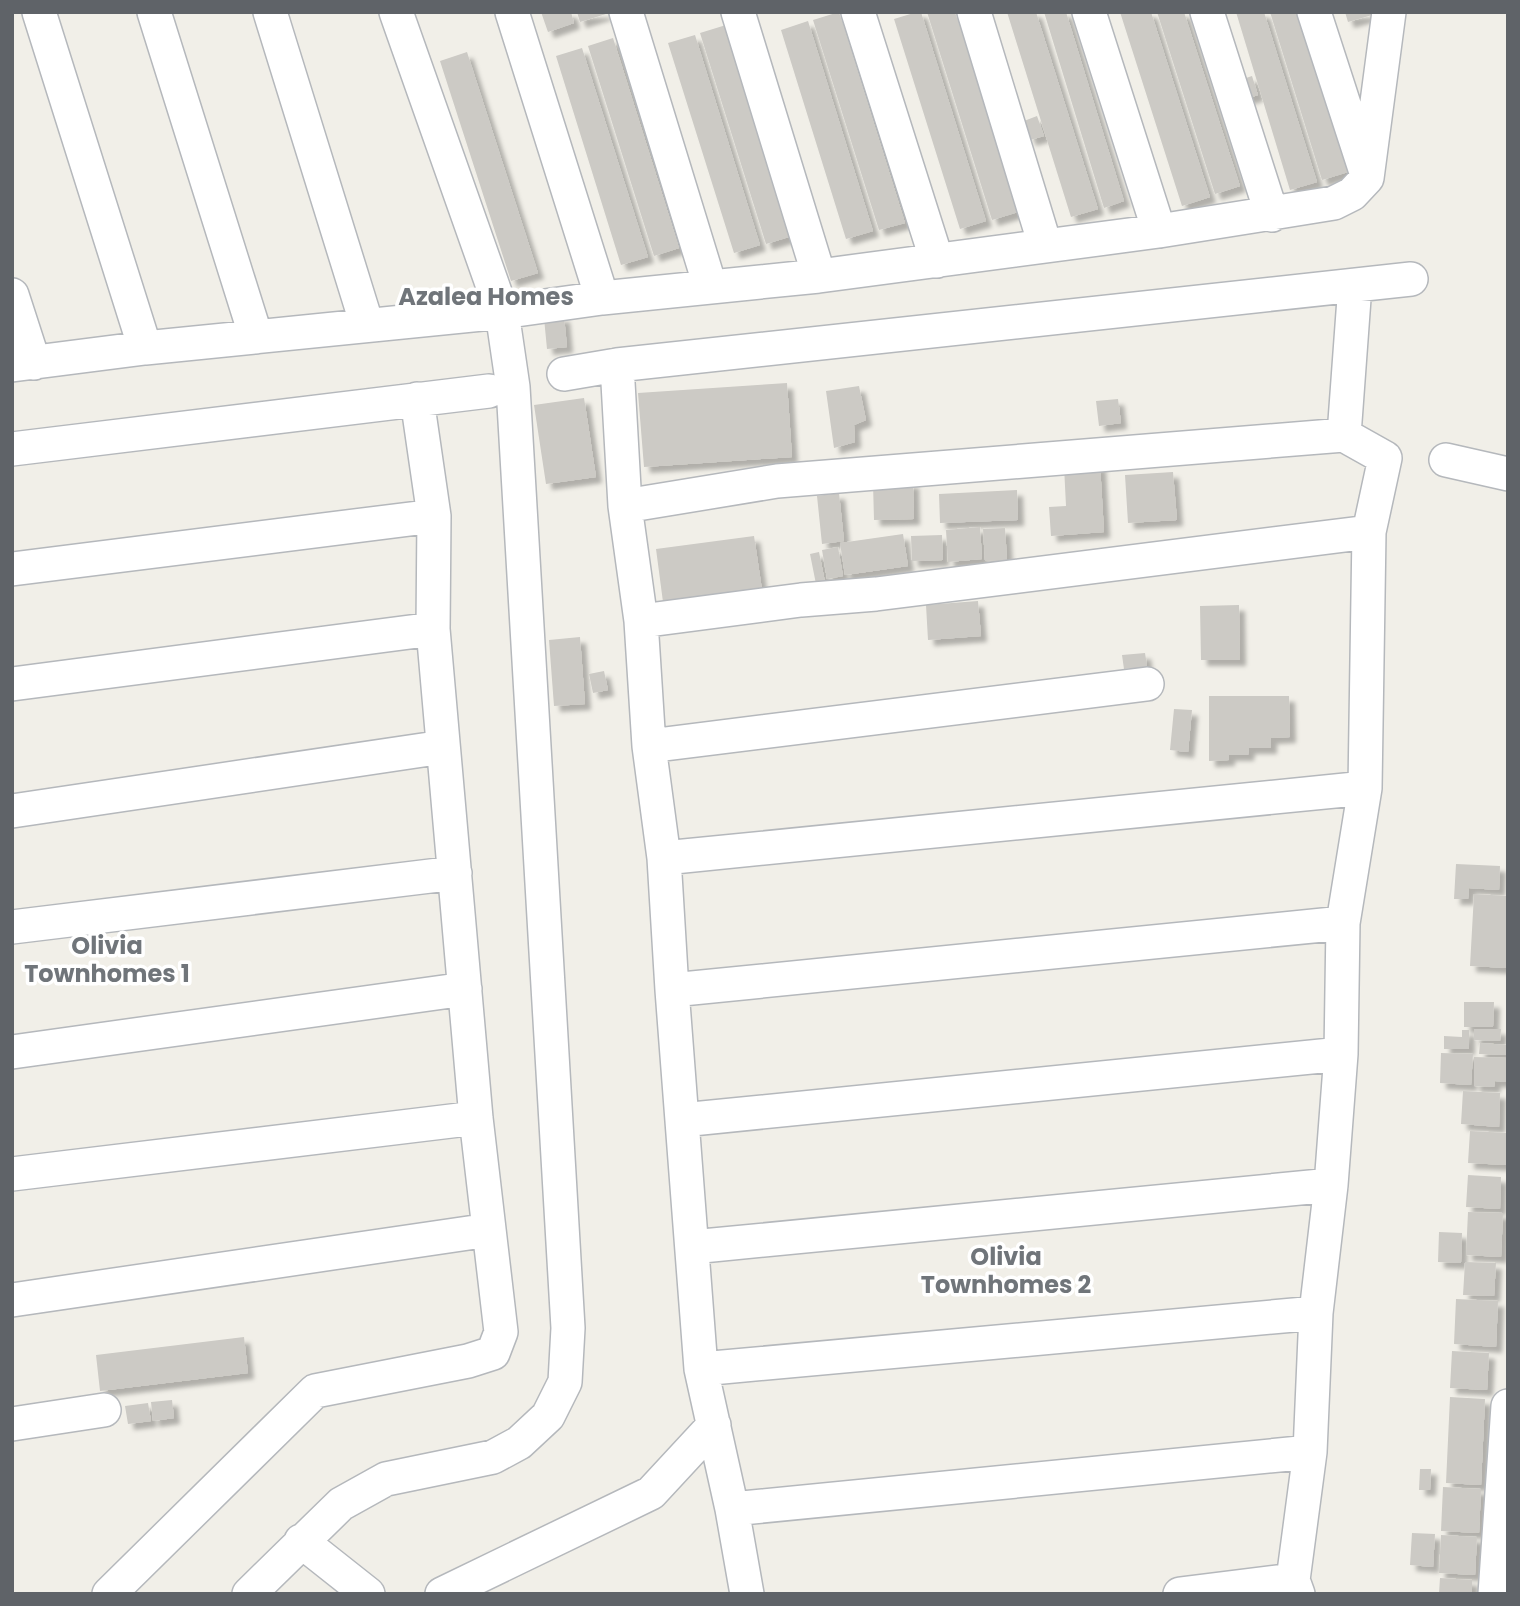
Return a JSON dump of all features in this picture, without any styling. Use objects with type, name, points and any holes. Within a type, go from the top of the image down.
[{"type":"street","points":[[39,12],[145,348]]},
{"type":"street","points":[[154,12],[256,337]]},
{"type":"street","points":[[270,12],[367,325]]},
{"type":"street","points":[[249,1594],[341,1504],[386,1479],[493,1457],[519,1443],[548,1416],[565,1382],[568,1328],[513,387],[502,312],[396,12]]},
{"type":"street","points":[[512,12],[602,298]]},
{"type":"street","points":[[626,12],[710,286]]},
{"type":"street","points":[[738,12],[819,276]]},
{"type":"street","points":[[858,12],[937,261]]},
{"type":"street","points":[[974,12],[1045,245]]},
{"type":"street","points":[[1089,12],[1159,231]]},
{"type":"street","points":[[1207,12],[1272,215]]},
{"type":"street","points":[[1314,12],[1367,178]]},
{"type":"street","points":[[12,295],[23,364],[145,348],[502,312],[602,298],[819,276],[1159,231],[1335,203],[1352,194],[1367,178],[1389,12]]},
{"type":"street","points":[[564,374],[617,365],[1411,279]]},
{"type":"street","points":[[1344,435],[1355,285]]},
{"type":"street","points":[[617,365],[625,506],[641,621],[649,746],[664,858],[701,1369],[732,1509],[747,1594]]},
{"type":"street","points":[[12,449],[489,391]]},
{"type":"street","points":[[109,1594],[315,1391],[468,1361],[493,1353],[501,1332],[476,1118],[433,629],[434,516],[417,399]]},
{"type":"street","points":[[625,506],[778,481],[1344,435],[1385,458],[1369,532],[1365,788],[1343,923],[1340,1054],[1331,1185],[1316,1313],[1310,1452],[1296,1587],[1180,1594]]},
{"type":"street","points":[[1446,460],[1508,474]]},
{"type":"street","points":[[12,569],[434,516]]},
{"type":"street","points":[[641,621],[1369,532]]},
{"type":"street","points":[[12,684],[433,629]]},
{"type":"street","points":[[649,746],[1147,684]]},
{"type":"street","points":[[12,811],[443,747]]},
{"type":"street","points":[[664,858],[1365,788]]},
{"type":"street","points":[[12,927],[455,873]]},
{"type":"street","points":[[672,989],[1343,923]]},
{"type":"street","points":[[12,1052],[465,989]]},
{"type":"street","points":[[682,1120],[1340,1054]]},
{"type":"street","points":[[12,1174],[476,1118]]},
{"type":"street","points":[[692,1247],[1331,1185]]},
{"type":"street","points":[[12,1300],[489,1230]]},
{"type":"street","points":[[701,1369],[1316,1313]]},
{"type":"street","points":[[1495,1594],[1508,1406]]},
{"type":"street","points":[[12,1424],[104,1410]]},
{"type":"street","points":[[442,1594],[651,1493],[713,1424]]},
{"type":"street","points":[[732,1509],[1310,1452]]},
{"type":"street","points":[[301,1541],[368,1594]]},
{"type":"building","points":[[541,12],[571,12],[574,23],[548,32]]},
{"type":"building","points":[[577,12],[605,12],[606,14],[580,22]]},
{"type":"building","points":[[839,12],[905,223],[879,230],[813,20]]},
{"type":"building","points":[[921,12],[986,221],[960,229],[894,19]]},
{"type":"building","points":[[927,12],[955,12],[1018,212],[992,220]]},
{"type":"building","points":[[1007,12],[1036,12],[1098,209],[1071,217]]},
{"type":"building","points":[[1044,12],[1066,12],[1124,201],[1104,208]]},
{"type":"building","points":[[1120,12],[1151,12],[1210,197],[1182,206]]},
{"type":"building","points":[[1157,12],[1184,12],[1240,186],[1215,194]]},
{"type":"building","points":[[1236,12],[1264,12],[1317,182],[1290,190]]},
{"type":"building","points":[[1270,12],[1298,12],[1348,172],[1322,180]]},
{"type":"building","points":[[1345,12],[1379,12],[1379,13],[1348,22]]},
{"type":"building","points":[[808,21],[873,231],[846,239],[781,30]]},
{"type":"building","points":[[726,25],[792,236],[766,244],[700,33]]},
{"type":"building","points":[[695,35],[760,245],[734,253],[668,43]]},
{"type":"building","points":[[613,38],[679,248],[654,256],[588,46]]},
{"type":"building","points":[[582,48],[648,257],[621,265],[556,56]]},
{"type":"building","points":[[467,52],[538,273],[511,281],[440,61]]},
{"type":"building","points":[[1252,76],[1258,95],[1246,99],[1240,80]]},
{"type":"building","points":[[1037,116],[1044,136],[1030,140],[1024,121]]},
{"type":"building","points":[[564,316],[567,347],[547,349],[544,318]]},
{"type":"building","points":[[787,383],[792,457],[644,467],[638,393]]},
{"type":"building","points":[[859,386],[866,420],[854,425],[855,442],[834,448],[826,391]]},
{"type":"building","points":[[584,398],[596,477],[546,484],[534,405]]},
{"type":"building","points":[[1118,399],[1121,423],[1099,426],[1096,401]]},
{"type":"building","points":[[1100,464],[1104,532],[1051,536],[1049,507],[1066,506],[1064,466]]},
{"type":"building","points":[[1173,472],[1177,520],[1128,523],[1125,475]]},
{"type":"building","points":[[913,482],[914,519],[874,520],[873,483]]},
{"type":"building","points":[[1017,490],[1018,520],[940,523],[939,494]]},
{"type":"building","points":[[839,493],[844,541],[822,544],[817,496]]},
{"type":"building","points":[[980,527],[982,559],[948,562],[946,530]]},
{"type":"building","points":[[1005,528],[1007,560],[985,561],[983,529]]},
{"type":"building","points":[[903,534],[908,566],[845,575],[840,543]]},
{"type":"building","points":[[942,535],[943,560],[912,561],[911,536]]},
{"type":"building","points":[[754,536],[762,590],[663,602],[656,549]]},
{"type":"building","points":[[838,547],[843,576],[827,579],[822,550]]},
{"type":"building","points":[[819,552],[825,582],[816,584],[810,554]]},
{"type":"building","points":[[978,601],[981,636],[928,640],[926,605]]},
{"type":"building","points":[[1239,605],[1240,660],[1201,660],[1200,606]]},
{"type":"building","points":[[580,637],[585,704],[554,706],[549,640]]},
{"type":"building","points":[[1145,653],[1147,666],[1124,669],[1122,655]]},
{"type":"building","points":[[604,671],[608,690],[593,693],[589,674]]},
{"type":"building","points":[[1209,696],[1289,696],[1290,737],[1271,738],[1271,748],[1249,748],[1248,755],[1229,755],[1229,760],[1209,761]]},
{"type":"building","points":[[1174,709],[1192,710],[1188,752],[1170,750]]},
{"type":"building","points":[[1456,864],[1500,866],[1499,890],[1469,888],[1468,899],[1454,899]]},
{"type":"building","points":[[1474,894],[1508,896],[1508,968],[1470,966]]},
{"type":"building","points":[[1464,1002],[1494,1002],[1493,1027],[1464,1027]]},
{"type":"building","points":[[1474,1029],[1501,1029],[1500,1041],[1474,1040]]},
{"type":"building","points":[[1462,1030],[1469,1030],[1469,1049],[1444,1049],[1444,1036],[1462,1037]]},
{"type":"building","points":[[1480,1043],[1508,1045],[1508,1055],[1479,1054]]},
{"type":"building","points":[[1441,1053],[1473,1054],[1471,1085],[1440,1083]]},
{"type":"building","points":[[1474,1057],[1508,1058],[1508,1082],[1495,1081],[1494,1087],[1474,1086]]},
{"type":"building","points":[[1463,1091],[1500,1093],[1499,1127],[1461,1124]]},
{"type":"building","points":[[1470,1131],[1508,1133],[1507,1165],[1468,1163]]},
{"type":"building","points":[[1468,1175],[1501,1177],[1500,1209],[1466,1207]]},
{"type":"building","points":[[1468,1212],[1503,1213],[1501,1257],[1466,1255]]},
{"type":"building","points":[[1439,1232],[1462,1233],[1461,1263],[1438,1262]]},
{"type":"building","points":[[1465,1262],[1496,1263],[1494,1296],[1463,1295]]},
{"type":"building","points":[[1456,1299],[1498,1301],[1496,1347],[1454,1344]]},
{"type":"building","points":[[244,1337],[248,1373],[100,1391],[96,1355]]},
{"type":"building","points":[[1452,1351],[1489,1353],[1487,1390],[1450,1388]]},
{"type":"building","points":[[1450,1397],[1485,1399],[1481,1485],[1446,1483]]},
{"type":"building","points":[[172,1400],[174,1418],[153,1421],[151,1402]]},
{"type":"building","points":[[148,1403],[151,1421],[128,1424],[125,1406]]},
{"type":"building","points":[[1420,1469],[1431,1469],[1430,1490],[1419,1490]]},
{"type":"building","points":[[1443,1487],[1481,1489],[1479,1533],[1441,1531]]},
{"type":"building","points":[[1412,1533],[1435,1534],[1433,1567],[1410,1565]]},
{"type":"building","points":[[1441,1535],[1477,1537],[1475,1575],[1439,1573]]},
{"type":"building","points":[[1440,1578],[1472,1580],[1472,1594],[1439,1594]]},
{"type":"district","name":"Azalea Homes","points":[[486,297]]},
{"type":"district","name":"Olivia Townhomes 1","points":[[107,960]]},
{"type":"district","name":"Olivia Townhomes 2","points":[[1006,1271]]}]
